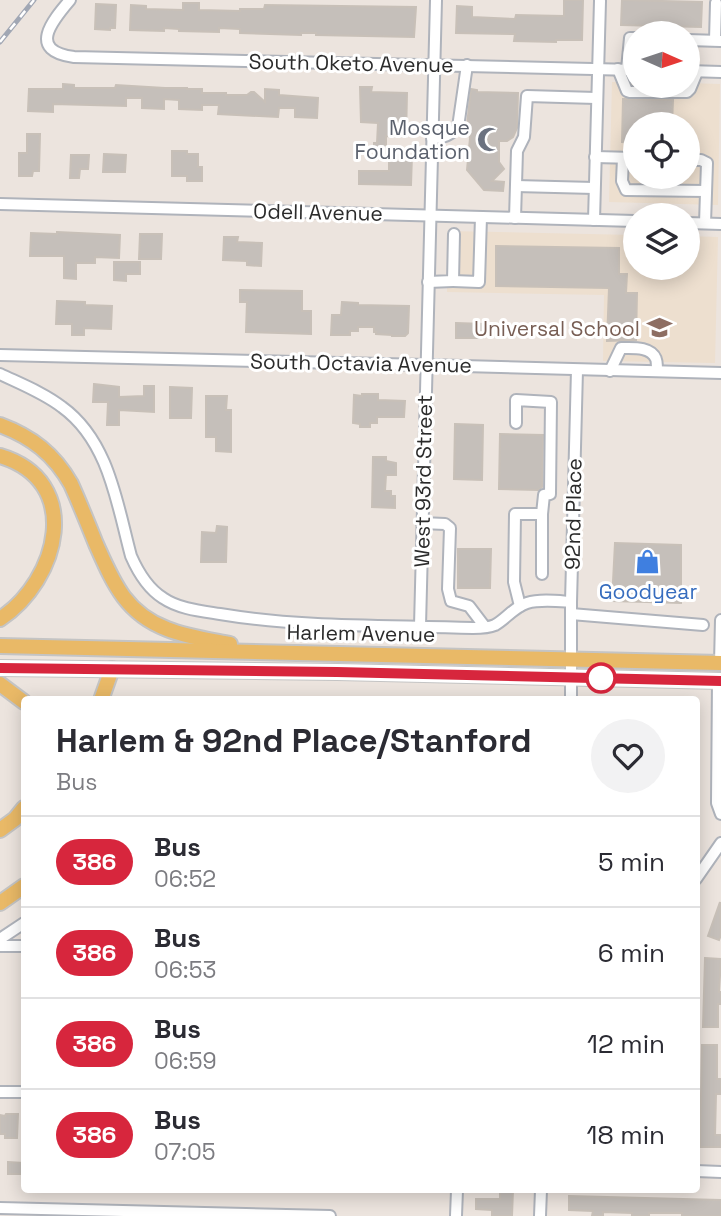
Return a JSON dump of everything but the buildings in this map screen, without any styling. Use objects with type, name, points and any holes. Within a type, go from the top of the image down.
[{"type":"main road","points":[[0,425],[30,439],[45,450],[64,471],[112,582],[132,608],[164,628],[183,635],[269,652]]},
{"type":"main road","points":[[0,456],[18,463],[43,485],[53,513],[55,529],[53,543],[38,581],[25,598],[0,619]]},
{"type":"main road","name":"Harlem Avenue","points":[[0,646],[720,663]]},
{"type":"main road","name":"Harlem Avenue","points":[[0,668],[720,681]]},
{"type":"main road","points":[[102,696],[111,668]]},
{"type":"main road","points":[[0,684],[21,700]]},
{"type":"main road","points":[[0,830],[21,812]]},
{"type":"main road","points":[[0,903],[21,888]]},
{"type":"street","name":"South Oketo Avenue","points":[[70,0],[52,23],[47,36],[50,46],[60,54],[68,56],[623,69]]},
{"type":"street","name":"West 93rd Street","points":[[420,626],[436,0]]},
{"type":"street","points":[[594,220],[600,1]]},
{"type":"street","points":[[700,40],[718,41],[716,3]]},
{"type":"street","points":[[432,138],[443,138],[458,127],[467,65]]},
{"type":"street","points":[[700,71],[721,72]]},
{"type":"street","points":[[515,218],[517,150],[524,137],[527,96],[596,98]]},
{"type":"street","points":[[595,157],[623,158],[623,183]]},
{"type":"street","points":[[700,160],[706,163],[705,223]]},
{"type":"street","points":[[516,186],[594,188]]},
{"type":"street","points":[[626,189],[706,191]]},
{"type":"street","name":"Odell Avenue","points":[[0,204],[623,221]]},
{"type":"street","points":[[428,282],[479,282],[481,217]]},
{"type":"street","points":[[700,223],[721,224]]},
{"type":"street","points":[[453,281],[454,234]]},
{"type":"street","points":[[610,371],[621,348],[642,348],[655,356],[657,371]]},
{"type":"street","name":"South Octavia Avenue","points":[[0,355],[721,373]]},
{"type":"street","name":"92nd Place","points":[[570,696],[577,370]]},
{"type":"street","points":[[0,374],[62,406],[87,431],[97,445],[110,476],[136,568],[143,579],[163,598],[177,605],[283,622],[485,628],[496,624],[520,606],[538,601],[571,601]]},
{"type":"street","points":[[516,424],[516,400],[551,402],[550,494],[544,495],[541,574]]},
{"type":"street","points":[[551,405],[576,405]]},
{"type":"street","points":[[520,606],[514,582],[515,514],[542,514]]},
{"type":"street","points":[[422,523],[445,524],[450,528],[448,589],[451,601],[469,606],[485,628]]},
{"type":"street","points":[[570,614],[703,625]]},
{"type":"street","points":[[720,663],[721,620]]},
{"type":"street","points":[[720,681],[717,803],[721,814]]},
{"type":"street","points":[[700,873],[721,843]]},
{"type":"street","points":[[0,939],[21,925]]},
{"type":"street","points":[[0,946],[21,946]]},
{"type":"street","points":[[0,1092],[21,1092]]},
{"type":"street","points":[[700,1171],[721,1172]]},
{"type":"street","points":[[456,1216],[457,1193]]},
{"type":"street","points":[[540,1216],[541,1193]]},
{"type":"street","points":[[0,1208],[159,1214],[330,1216]]},
{"type":"shaded area","points":[[612,82],[623,82],[623,98],[700,98],[700,83],[720,84],[718,205],[609,202]]},
{"type":"shaded area","name":"Universal School","points":[[448,231],[623,235],[623,280],[700,280],[700,236],[718,237],[715,363],[603,361],[604,295],[447,292]]},
{"type":"railway","points":[[0,42],[34,0]]},
{"type":"bus line","name":"386","points":[[0,668],[721,681]]},
{"type":"place","name":"Mosque Foundation","points":[[490,139]]},
{"type":"place","name":"Universal School","points":[[660,328]]},
{"type":"place","name":"Goodyear","points":[[648,562]]}]
